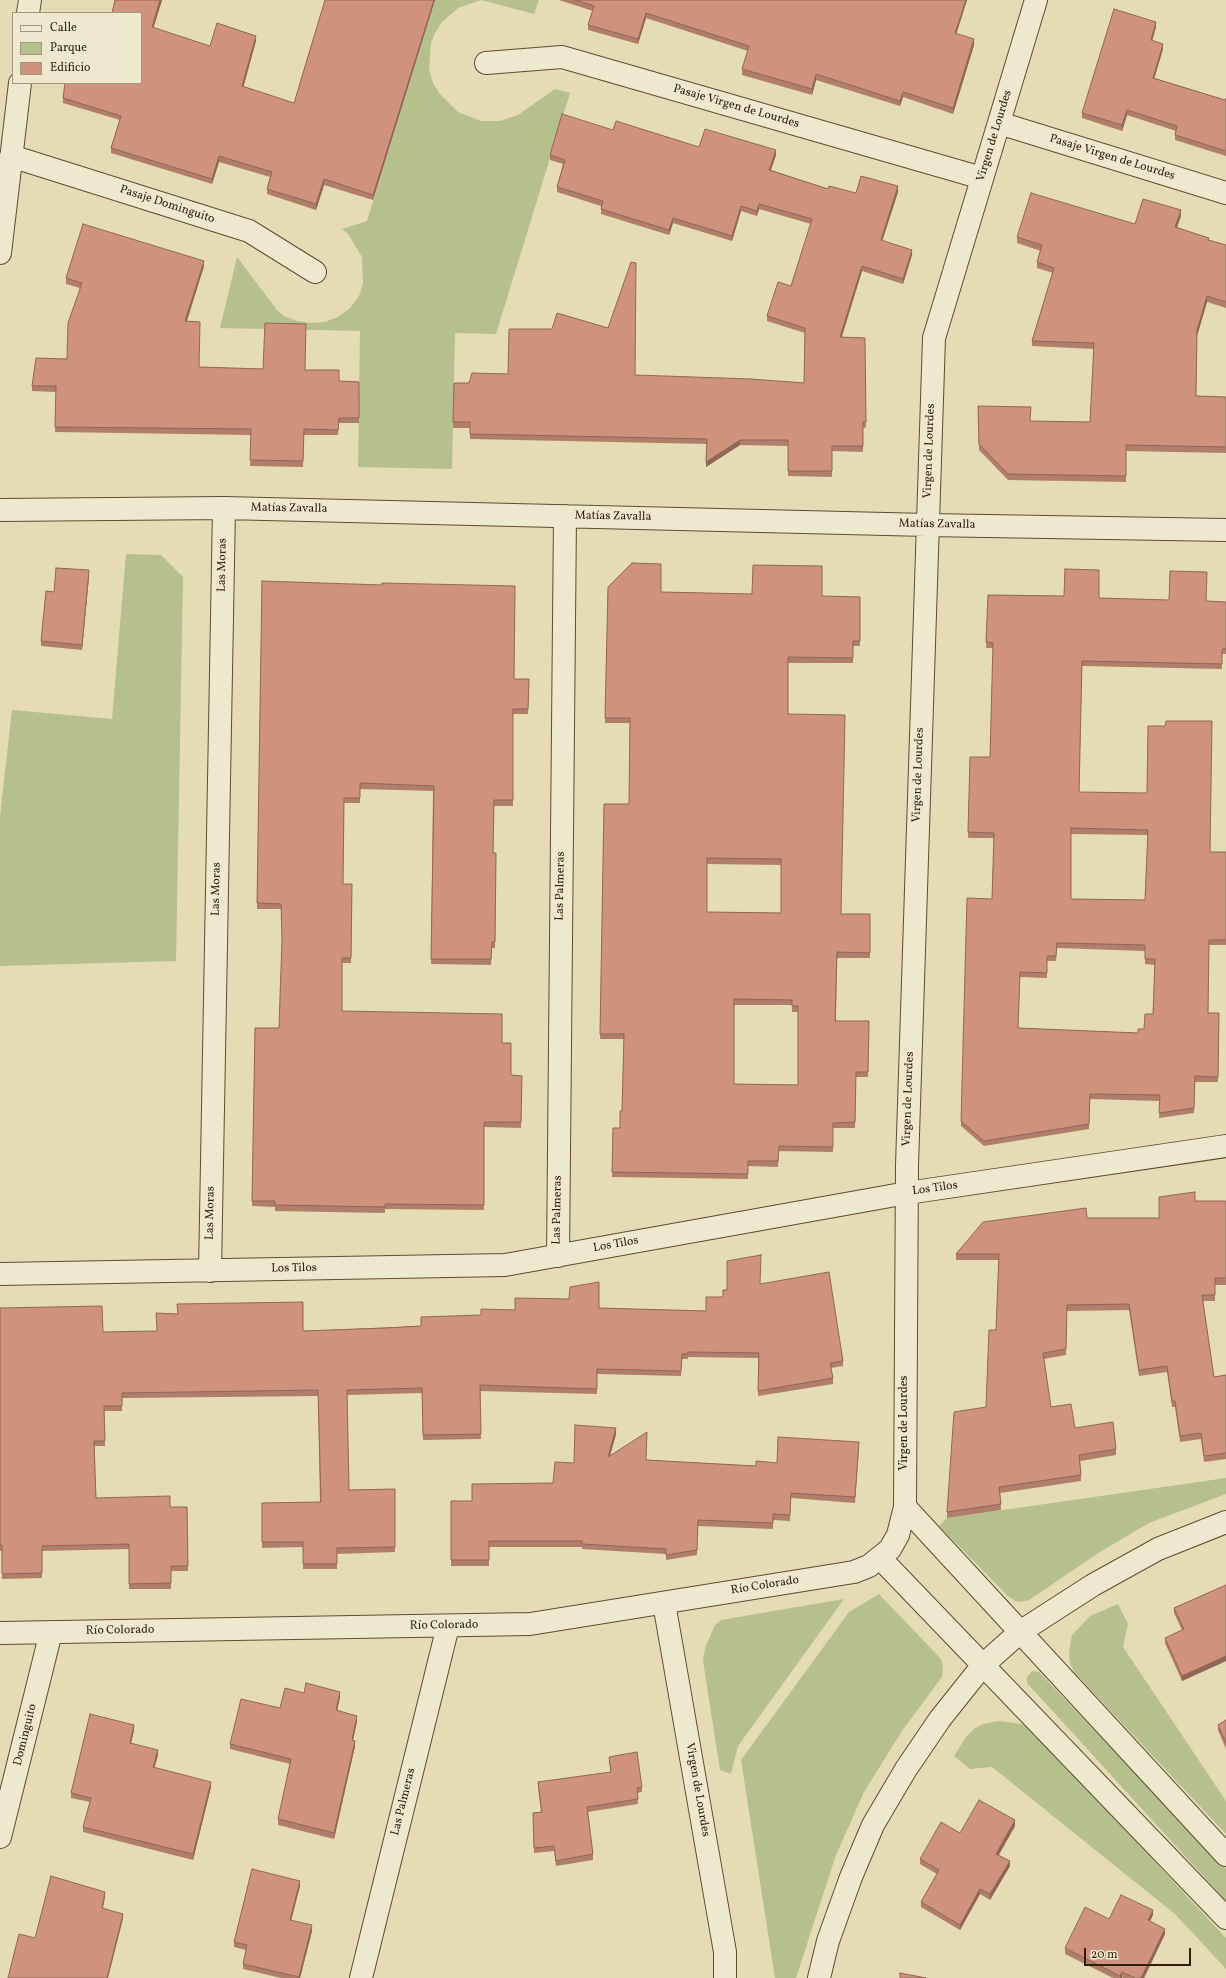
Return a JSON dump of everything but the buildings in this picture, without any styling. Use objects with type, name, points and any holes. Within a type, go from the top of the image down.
[{"type":"street","points":[[28,12],[30,0]]},
{"type":"street","name":"Virgen de Lourdes","points":[[880,1558],[890,1549],[898,1535],[905,1507],[906,1193],[934,338],[1036,0]]},
{"type":"street","name":"Pasaje Virgen de Lourdes","points":[[486,63],[562,57],[982,178]]},
{"type":"street","points":[[0,252],[20,84]]},
{"type":"street","name":"Pasaje Virgen de Lourdes","points":[[999,123],[1226,193]]},
{"type":"street","name":"Pasaje Dominguito","points":[[11,156],[249,231],[315,272]]},
{"type":"street","name":"Matías Zavalla","points":[[0,510],[224,508],[927,525],[1226,530]]},
{"type":"street","name":"Las Moras","points":[[210,1271],[224,508]]},
{"type":"street","name":"Las Palmeras","points":[[558,1256],[565,516]]},
{"type":"street","name":"Los Tilos","points":[[0,1274],[505,1265],[906,1193],[1226,1146]]},
{"type":"street","points":[[905,1507],[1226,1855]]},
{"type":"street","points":[[819,1978],[828,1941],[851,1877],[874,1825],[906,1769],[940,1719],[983,1665],[1020,1632],[1093,1585],[1158,1549],[1226,1522]]},
{"type":"street","points":[[880,1558],[1226,1918]]},
{"type":"street","name":"Río Colorado","points":[[0,1633],[530,1624],[854,1572],[869,1566],[880,1558]]},
{"type":"street","name":"Virgen de Lourdes","points":[[664,1602],[725,1952],[725,1978]]},
{"type":"street","name":"Las Palmeras","points":[[361,1978],[448,1626]]},
{"type":"street","name":"Dominguito","points":[[0,1837],[51,1632]]},
{"type":"green space","points":[[435,0],[481,0],[458,8],[442,22],[431,43],[429,69],[433,83],[439,93],[458,112],[481,121],[500,121],[518,115],[555,89],[570,93],[496,334],[455,333],[452,469],[358,467],[360,331],[220,328],[237,257],[277,310],[284,316],[297,321],[311,323],[325,322],[338,317],[350,308],[359,296],[363,283],[362,257],[348,234],[342,229],[367,221]]},
{"type":"green space","points":[[481,0],[539,0],[534,14]]},
{"type":"green space","points":[[126,554],[161,555],[183,577],[176,961],[0,966],[0,816],[12,710],[112,719]]},
{"type":"green space","points":[[1226,1478],[1226,1494],[1149,1523],[1100,1552],[1029,1600],[1021,1602],[1015,1601],[1008,1596],[939,1526],[947,1518]]},
{"type":"green space","points":[[879,1594],[941,1659],[943,1664],[942,1677],[902,1731],[864,1792],[836,1855],[796,1978],[775,1978],[741,1760],[849,1612]]},
{"type":"green space","points":[[844,1599],[738,1746],[731,1774],[720,1770],[703,1661],[705,1648],[715,1625],[721,1620]]},
{"type":"green space","points":[[1118,1604],[1128,1624],[1123,1647],[1226,1801],[1226,1834],[1075,1673],[1070,1664],[1069,1652],[1072,1635],[1090,1616]]},
{"type":"green space","points":[[1032,1671],[1039,1672],[1226,1869],[1226,1901],[1027,1683],[1027,1677]]},
{"type":"green space","points":[[998,1721],[1021,1724],[1031,1729],[1226,1938],[1226,1969],[1175,1914],[992,1767],[970,1769],[954,1756],[966,1737],[974,1729],[983,1724]]}]
